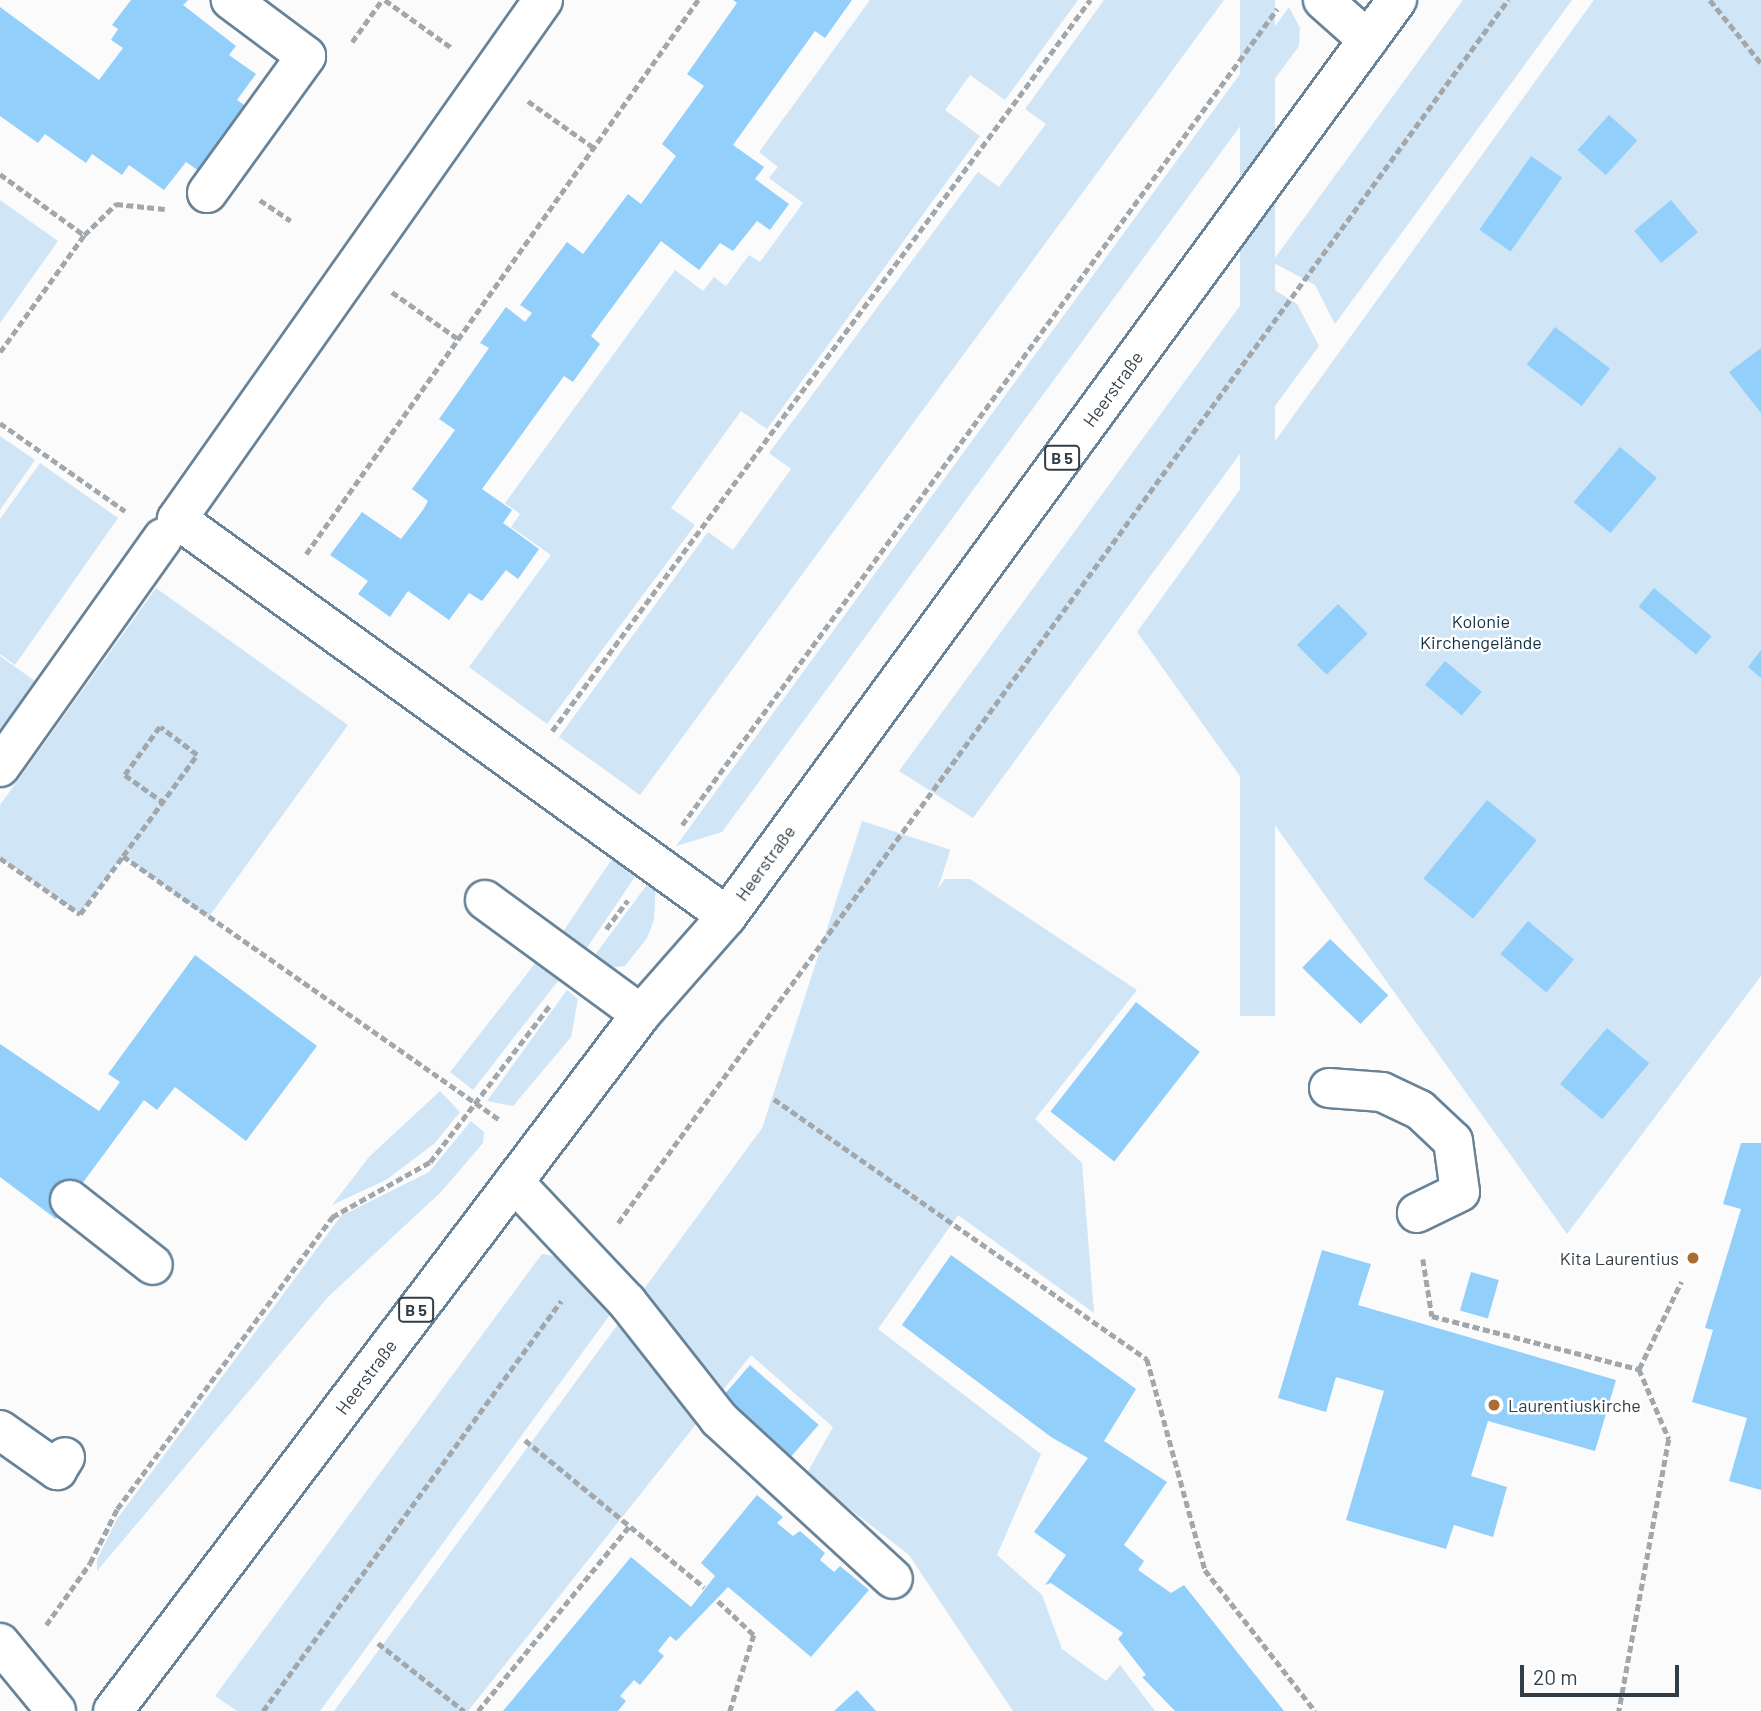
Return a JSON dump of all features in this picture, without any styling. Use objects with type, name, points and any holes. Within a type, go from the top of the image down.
[{"type":"main road","points":[[207,193],[306,56],[231,0]]},
{"type":"main road","points":[[543,0],[177,519],[727,916]]},
{"type":"main road","points":[[1323,0],[1368,40]]},
{"type":"main road","name":"Heerstraße","points":[[113,1711],[641,1014],[727,916],[1397,0]]},
{"type":"main road","points":[[0,767],[163,538]]},
{"type":"main road","points":[[485,900],[641,1014]]},
{"type":"main road","points":[[1329,1088],[1382,1092],[1420,1110],[1452,1141],[1460,1192],[1417,1213]]},
{"type":"main road","points":[[514,1182],[590,1262],[727,1427],[893,1579]]},
{"type":"main road","points":[[69,1200],[153,1265]]},
{"type":"main road","points":[[0,1430],[57,1470],[65,1457]]},
{"type":"main road","points":[[0,1643],[56,1711]]},
{"type":"path","points":[[279,592],[698,0]]},
{"type":"path","points":[[524,769],[1090,0]]},
{"type":"path","points":[[90,1563],[117,1509],[332,1217],[430,1162],[477,1105],[1284,0]]},
{"type":"path","points":[[263,1711],[1508,0]]},
{"type":"path","points":[[1710,0],[1761,63]]},
{"type":"path","points":[[0,174],[84,235]]},
{"type":"path","points":[[0,352],[84,235],[116,204],[176,210],[207,193]]},
{"type":"path","points":[[355,266],[457,338]]},
{"type":"path","points":[[0,423],[163,538]]},
{"type":"path","points":[[0,858],[80,914],[163,802],[197,755],[159,727],[125,775],[163,802]]},
{"type":"path","points":[[123,856],[540,1148]]},
{"type":"path","points":[[774,1099],[1147,1359],[1205,1570],[1315,1711]]},
{"type":"path","points":[[1417,1213],[1432,1316],[1639,1369]]},
{"type":"path","points":[[1619,1711],[1669,1439],[1639,1369],[1681,1282]]},
{"type":"path","points":[[525,1440],[704,1587]]},
{"type":"path","points":[[478,1711],[630,1525]]},
{"type":"path","points":[[718,1601],[754,1635],[730,1711]]},
{"type":"path","points":[[378,1643],[464,1711]]},
{"type":"green space","points":[[870,0],[1078,0],[1005,100],[970,75],[945,110],[980,136],[767,429],[741,411],[671,508],[695,525],[547,724],[469,667],[551,555],[511,527],[520,514],[505,503],[675,270],[703,291],[714,277],[726,286],[749,255],[760,262],[803,203],[769,178],[778,167],[759,152]]},
{"type":"green space","points":[[1104,0],[1224,0],[640,795],[559,737],[708,532],[733,550],[791,469],[769,453],[978,172],[999,187],[1046,124],[1025,109]]},
{"type":"green space","points":[[1240,0],[1275,0],[1275,1016],[1240,1016]]},
{"type":"green space","points":[[1463,0],[1572,0],[1335,324],[1315,285],[1272,262]]},
{"type":"green space","name":"Kolonie Kirchengelände","points":[[1594,0],[1761,0],[1761,976],[1567,1234],[1137,632]]},
{"type":"green space","points":[[1289,7],[1300,28],[1299,46],[722,832],[676,846]]},
{"type":"green space","points":[[0,200],[58,241],[0,323]]},
{"type":"green space","points":[[1259,280],[1297,304],[1319,346],[973,818],[899,771]]},
{"type":"green space","points":[[0,436],[35,460],[0,510]]},
{"type":"green space","points":[[40,463],[118,518],[15,665],[0,654],[0,519]]},
{"type":"green space","points":[[156,588],[348,725],[208,918],[123,856],[80,914],[0,858],[0,805]]},
{"type":"green space","points":[[0,656],[42,686],[0,746]]},
{"type":"green space","points":[[862,821],[950,850],[801,1309],[713,1280]]},
{"type":"green space","points":[[616,853],[640,869],[581,957],[557,941]]},
{"type":"green space","points":[[652,878],[656,881],[654,920],[647,938],[625,966],[600,969],[589,963]]},
{"type":"green space","points":[[945,879],[970,879],[1137,990],[1035,1119],[1082,1163],[1094,1313],[958,1215],[878,1329],[1041,1454],[997,1555],[1042,1595],[1062,1649],[1106,1681],[1120,1665],[1155,1711],[1013,1711],[909,1555],[806,1475],[833,1427],[751,1355],[468,1711],[334,1711]]},
{"type":"green space","points":[[540,957],[563,975],[473,1090],[450,1072]]},
{"type":"green space","points":[[567,990],[578,999],[571,1037],[513,1106],[487,1101]]},
{"type":"green space","points":[[440,1091],[460,1112],[435,1143],[386,1180],[332,1205],[369,1157]]},
{"type":"green space","points":[[471,1121],[484,1132],[483,1143],[441,1192],[328,1297],[97,1571],[97,1560],[117,1519],[341,1216],[429,1172]]},
{"type":"green space","points":[[542,1254],[561,1257],[612,1312],[320,1711],[237,1711],[215,1696]]},
{"type":"building","points":[[131,0],[188,0],[183,5],[236,46],[229,55],[256,74],[237,100],[254,112],[206,176],[186,162],[164,190],[129,165],[122,175],[92,154],[86,163],[45,134],[38,143],[0,116],[0,7],[99,80],[123,48],[111,40],[118,29],[112,25]]},
{"type":"building","points":[[733,0],[852,0],[825,38],[815,31],[733,145],[764,167],[755,179],[789,204],[770,230],[757,221],[733,251],[720,243],[699,270],[661,241],[591,336],[600,344],[573,382],[564,376],[482,489],[512,510],[503,523],[539,549],[518,579],[506,570],[482,601],[469,593],[449,620],[408,591],[390,617],[358,594],[368,581],[330,555],[362,512],[401,539],[423,510],[428,501],[412,489],[455,430],[439,419],[489,348],[480,343],[506,307],[525,322],[532,313],[520,305],[567,242],[583,254],[628,194],[641,204],[676,156],[662,144],[704,86],[687,74],[737,3]]},
{"type":"building","points":[[1609,115],[1637,140],[1606,175],[1578,150]]},
{"type":"building","points":[[1531,156],[1562,178],[1511,252],[1479,230]]},
{"type":"building","points":[[1671,200],[1698,232],[1661,263],[1634,231]]},
{"type":"building","points":[[1555,327],[1610,369],[1582,406],[1527,365]]},
{"type":"building","points":[[1761,348],[1761,413],[1729,372]]},
{"type":"building","points":[[1620,447],[1657,478],[1610,533],[1574,502]]},
{"type":"building","points":[[1654,588],[1711,636],[1696,655],[1639,606]]},
{"type":"building","points":[[1338,604],[1368,634],[1327,675],[1297,645]]},
{"type":"building","points":[[1761,650],[1761,678],[1748,667]]},
{"type":"building","points":[[1445,661],[1482,692],[1462,716],[1425,685]]},
{"type":"building","points":[[1487,800],[1537,840],[1473,919],[1423,878]]},
{"type":"building","points":[[1528,921],[1574,960],[1546,993],[1500,954]]},
{"type":"building","points":[[1330,939],[1388,995],[1360,1024],[1302,968]]},
{"type":"building","points":[[195,955],[317,1046],[246,1141],[175,1087],[157,1110],[144,1100],[56,1219],[0,1177],[0,1044],[99,1111],[120,1082],[108,1074]]},
{"type":"building","points":[[1136,1002],[1200,1052],[1114,1161],[1050,1112]]},
{"type":"building","points":[[1607,1028],[1649,1063],[1602,1119],[1560,1084]]},
{"type":"building","points":[[1741,1143],[1761,1143],[1761,1490],[1729,1481],[1747,1418],[1692,1402],[1713,1330],[1705,1328],[1741,1209],[1723,1204]]},
{"type":"building","name":"Laurentiuskirche","points":[[1322,1250],[1371,1264],[1358,1305],[1616,1380],[1595,1451],[1488,1421],[1471,1476],[1507,1487],[1493,1537],[1454,1525],[1446,1549],[1346,1520],[1384,1391],[1336,1377],[1326,1412],[1278,1398]]},
{"type":"building","points":[[951,1255],[1136,1389],[1104,1441],[1167,1482],[1124,1545],[1144,1561],[1138,1570],[1171,1593],[1184,1585],[1284,1711],[1175,1711],[1142,1677],[1146,1675],[1118,1639],[1123,1633],[1051,1583],[1045,1585],[1066,1555],[1034,1532],[1088,1458],[1051,1437],[902,1325]]},
{"type":"building","points":[[1471,1272],[1499,1280],[1488,1318],[1460,1310]]},
{"type":"building","points":[[750,1365],[819,1425],[790,1458],[721,1398]]},
{"type":"building","points":[[757,1495],[783,1517],[777,1523],[793,1536],[800,1531],[825,1553],[820,1560],[834,1572],[840,1566],[869,1590],[811,1657],[728,1587],[676,1641],[670,1636],[658,1651],[664,1656],[640,1685],[634,1680],[620,1696],[626,1701],[618,1711],[503,1711],[631,1557],[691,1607],[715,1576],[701,1563]]},
{"type":"building","points":[[857,1690],[876,1711],[834,1711]]},
{"type":"place","name":"Kita Laurentius","points":[[1693,1258]]},
{"type":"place","name":"Laurentiuskirche","points":[[1494,1405]]}]
